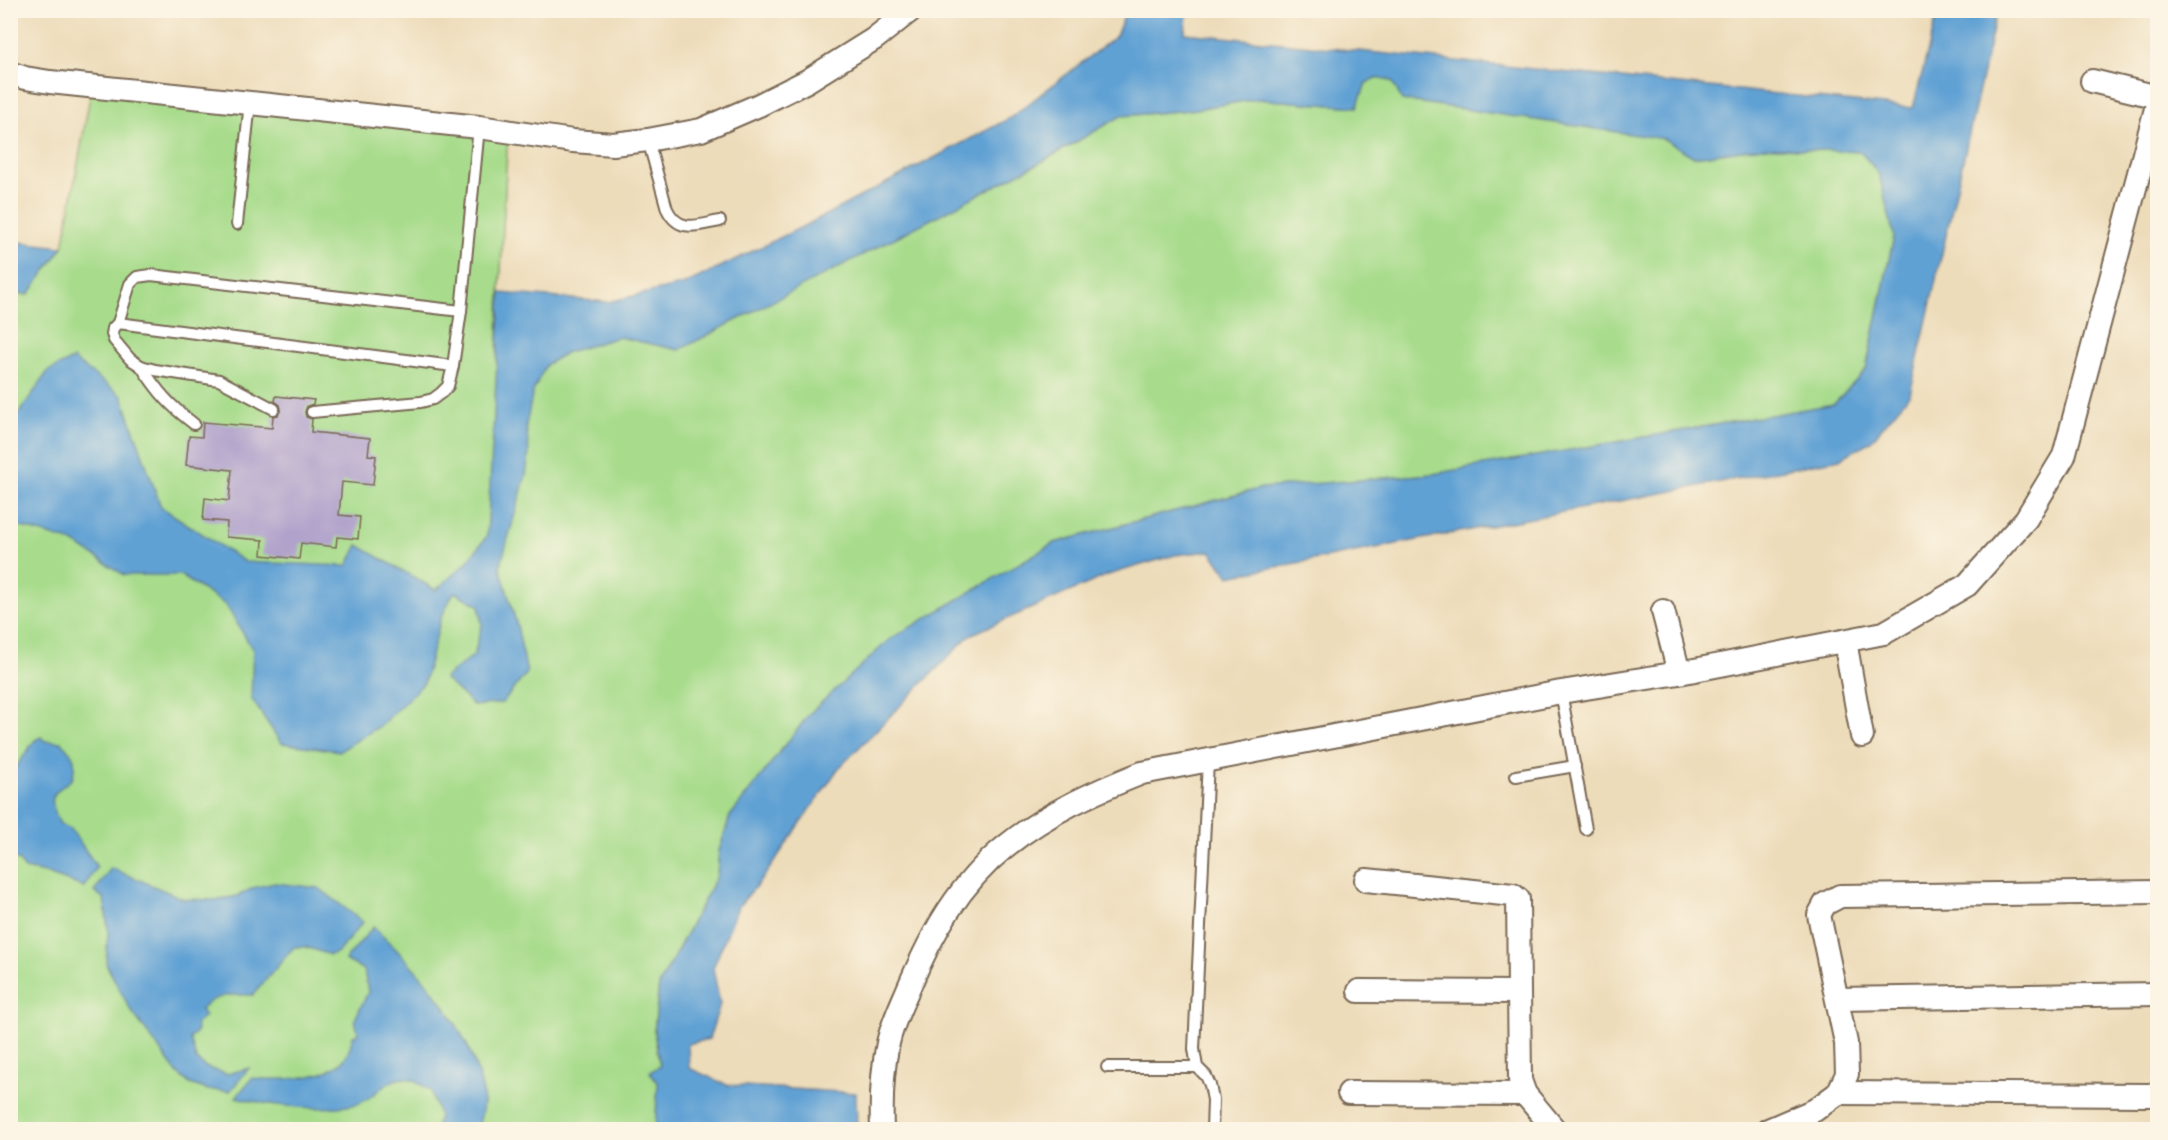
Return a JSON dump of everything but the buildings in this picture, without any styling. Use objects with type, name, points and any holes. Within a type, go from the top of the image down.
[{"type":"street","points":[[10,73],[50,82],[479,127],[573,141],[613,144],[648,141],[701,130],[807,81],[874,39],[911,10]]},
{"type":"street","points":[[2092,81],[2157,97]]},
{"type":"street","points":[[882,1130],[884,1073],[894,1022],[926,947],[939,923],[957,897],[990,860],[1006,846],[1048,817],[1090,793],[1143,773],[1561,692],[1679,673],[1884,633],[1967,585],[2026,519],[2064,456],[2157,101]]},
{"type":"street","points":[[1663,611],[1679,673]]},
{"type":"street","points":[[1845,641],[1862,736]]},
{"type":"street","points":[[1366,880],[1513,895],[1518,899],[1517,992],[1520,1080],[1525,1094],[1555,1130]]},
{"type":"street","points":[[1768,1130],[1815,1110],[1838,1093],[1847,1074],[1846,1043],[1820,915],[1825,904],[1840,896],[2157,892]]},
{"type":"street","points":[[1359,991],[1517,992]]},
{"type":"street","points":[[1838,999],[2157,994]]},
{"type":"street","points":[[1349,1093],[1525,1094]]},
{"type":"street","points":[[1838,1093],[2150,1095],[2157,1093]]},
{"type":"lane","points":[[237,224],[250,102]]},
{"type":"lane","points":[[312,412],[390,406],[433,399],[448,386],[461,311],[479,127]]},
{"type":"lane","points":[[648,141],[672,219],[681,225],[693,226],[720,221]]},
{"type":"lane","points":[[274,410],[219,380],[155,370],[141,366],[130,359],[114,340],[112,334],[113,328],[118,323],[130,284],[137,277],[151,275],[461,311]]},
{"type":"lane","points":[[118,323],[453,366]]},
{"type":"lane","points":[[141,366],[157,392],[194,424]]},
{"type":"lane","points":[[1561,692],[1586,829]]},
{"type":"lane","points":[[1208,761],[1194,1049],[1197,1067],[1206,1076],[1210,1085],[1213,1100],[1212,1130]]},
{"type":"lane","points":[[1516,776],[1575,766]]},
{"type":"lane","points":[[1107,1067],[1197,1067]]},
{"type":"green space","points":[[1376,78],[1664,139],[1694,157],[1762,147],[1861,152],[1879,174],[1894,236],[1866,370],[1835,404],[1433,474],[1262,488],[1054,543],[743,800],[730,816],[719,851],[717,876],[659,985],[654,1031],[660,1067],[655,1130],[11,1129],[10,292],[28,295],[63,247],[92,85],[508,130],[497,350],[567,352],[619,337],[679,350],[1045,160],[1121,116],[1190,110],[1257,99],[1357,107],[1366,83]]},
{"type":"water","points":[[1126,11],[1187,11],[1185,33],[1913,108],[1938,11],[1997,11],[1910,394],[1871,441],[1840,459],[1229,576],[1210,551],[1175,555],[1108,575],[970,635],[838,769],[763,878],[738,907],[713,968],[720,1004],[709,1039],[688,1044],[689,1068],[727,1085],[856,1093],[857,1127],[792,1130],[655,1129],[658,1084],[650,1072],[660,1066],[654,1032],[659,985],[717,876],[719,851],[730,816],[810,713],[890,639],[1054,543],[1262,488],[1433,474],[1834,404],[1866,370],[1894,236],[1879,174],[1861,152],[1762,147],[1694,157],[1664,139],[1402,100],[1392,81],[1376,78],[1366,83],[1357,107],[1257,99],[1190,110],[1121,116],[1045,160],[679,350],[619,337],[567,352],[546,365],[533,391],[526,425],[529,452],[526,475],[500,567],[517,625],[527,673],[502,703],[474,706],[444,678],[474,655],[482,625],[479,605],[454,592],[441,618],[424,683],[380,726],[340,751],[281,743],[251,698],[253,650],[226,605],[180,575],[124,575],[73,542],[11,524],[11,425],[48,371],[73,359],[122,396],[161,507],[245,562],[347,566],[358,545],[436,590],[467,562],[487,536],[501,293],[608,302],[685,284],[810,223],[1010,118],[1116,36]]},
{"type":"water","points":[[10,241],[63,247],[28,295],[11,292]]},
{"type":"water","points":[[41,737],[45,741],[61,742],[74,759],[72,779],[59,789],[52,802],[60,824],[71,829],[97,867],[84,887],[45,873],[25,869],[18,860],[11,857],[11,774],[35,740]]},
{"type":"water","points":[[111,868],[184,899],[215,900],[238,896],[253,888],[275,883],[319,888],[363,922],[338,952],[330,955],[306,947],[294,947],[253,995],[231,995],[218,998],[201,1010],[205,1016],[196,1023],[197,1031],[190,1038],[196,1059],[205,1067],[227,1074],[249,1068],[230,1091],[208,1090],[190,1084],[177,1073],[130,1009],[106,964],[108,930],[104,898],[94,892]]},
{"type":"water","points":[[373,927],[425,981],[455,1023],[467,1045],[477,1069],[483,1093],[483,1107],[478,1129],[436,1129],[439,1115],[431,1090],[411,1079],[403,1078],[389,1083],[357,1104],[329,1108],[296,1107],[236,1097],[252,1078],[288,1079],[315,1075],[327,1071],[345,1058],[353,1036],[358,1034],[355,1019],[368,992],[364,970],[345,960]]}]
